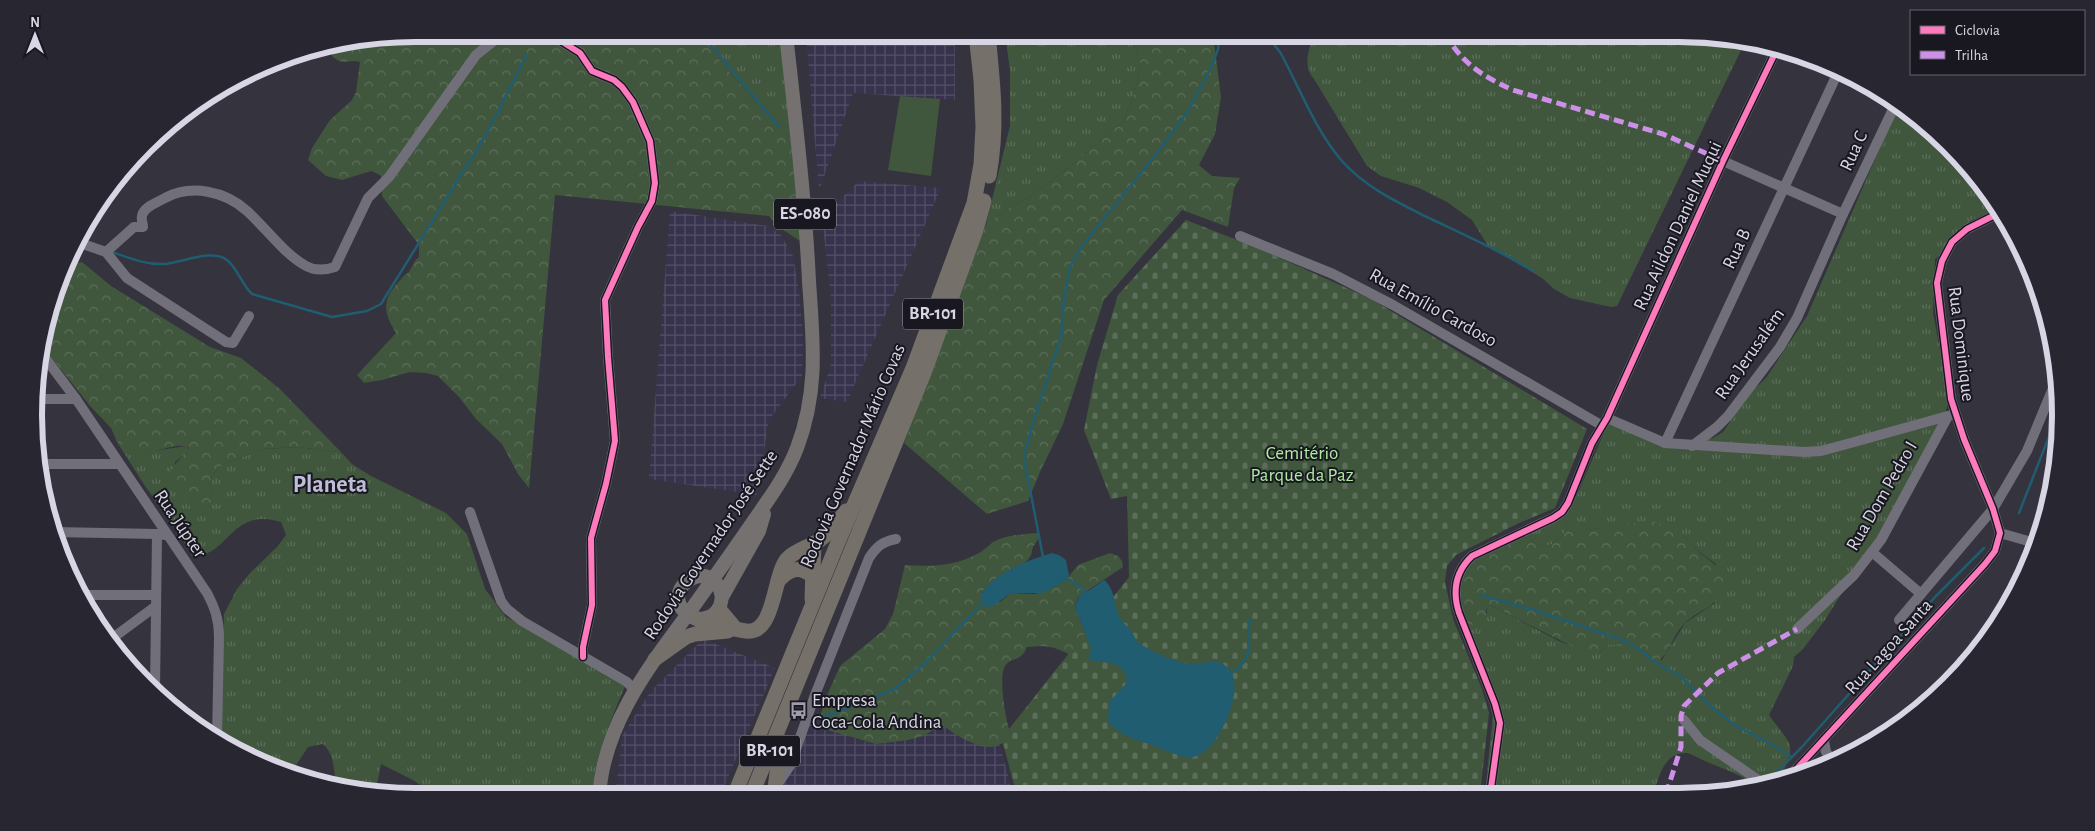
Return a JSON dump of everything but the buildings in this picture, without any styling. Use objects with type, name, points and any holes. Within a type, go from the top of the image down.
[{"type":"highway","name":"Rodovia Governador Mário Covas","points":[[738,788],[839,540],[913,368],[974,203],[982,164],[983,127],[977,42]]},
{"type":"highway","name":"Rodovia Governador Mário Covas","points":[[754,788],[924,373],[976,230],[985,198],[995,135],[995,110],[989,42]]},
{"type":"highway","points":[[688,614],[750,631],[764,622],[771,610],[780,570],[787,560],[801,548],[818,541],[835,526],[859,494]]},
{"type":"highway","points":[[813,645],[813,633],[845,550],[844,545],[839,540],[818,541]]},
{"type":"highway","points":[[811,608],[812,576],[818,541]]},
{"type":"highway","points":[[777,582],[793,569],[802,570],[812,576]]},
{"type":"highway","points":[[721,603],[738,629]]},
{"type":"highway","points":[[655,659],[686,637],[695,634],[738,629]]},
{"type":"highway","points":[[776,788],[783,766],[788,706]]},
{"type":"highway","points":[[742,779],[743,788]]},
{"type":"main road","name":"Rodovia Governador José Sette","points":[[600,788],[610,745],[626,706],[655,659],[688,614],[707,578],[738,545],[786,472],[796,450],[809,411],[814,378],[804,205],[787,42]]},
{"type":"main road","points":[[721,603],[718,584],[707,578],[692,577],[680,589],[678,598],[688,614],[706,619],[713,615],[721,603],[759,531],[768,500]]},
{"type":"street","points":[[106,252],[134,227],[142,227],[142,216],[146,208],[169,196],[189,189],[211,192],[245,209],[292,256],[306,267],[316,269],[336,267],[368,198],[389,177],[476,55],[492,42]]},
{"type":"street","points":[[563,42],[580,53],[592,71],[614,80],[633,102],[650,141],[655,183],[652,201],[605,300],[615,441],[606,484],[590,538],[592,605],[583,647],[583,657]]},
{"type":"street","name":"Rua Aildon Daniel Muqui","points":[[1491,788],[1500,723],[1495,704],[1455,601],[1457,576],[1464,564],[1472,556],[1562,512],[1571,497],[1723,161],[1774,55]]},
{"type":"street","name":"Rua B","points":[[1665,443],[1836,77]]},
{"type":"street","name":"Rua C","points":[[1843,214],[1893,109]]},
{"type":"street","points":[[1723,161],[1843,214]]},
{"type":"street","name":"Rua Jerusalém","points":[[1692,446],[1728,416],[1780,347],[1797,318],[1843,214]]},
{"type":"street","name":"Rua Dominique","points":[[1994,215],[1974,225],[1958,236],[1946,251],[1938,273],[1937,283],[1952,415],[1993,509],[2000,534]]},
{"type":"street","name":"Rua Emílio Cardoso","points":[[1240,236],[1333,274],[1393,305],[1604,422],[1665,443],[1785,452],[1821,451],[1952,415]]},
{"type":"street","points":[[84,244],[106,252],[127,278],[226,342],[233,342],[249,316]]},
{"type":"street","name":"Rua Júpter","points":[[47,360],[76,399],[162,534],[207,593],[215,608],[219,621],[217,732]]},
{"type":"street","points":[[1899,620],[1993,509],[2027,451],[2052,391]]},
{"type":"street","points":[[43,399],[76,399]]},
{"type":"street","name":"Rua Dom Pedro I","points":[[1797,629],[1854,576],[1881,540],[1952,415]]},
{"type":"street","points":[[46,464],[119,464]]},
{"type":"street","points":[[470,512],[499,594],[507,609],[522,621],[627,682],[635,691]]},
{"type":"street","points":[[61,532],[162,534],[156,600],[155,682]]},
{"type":"street","points":[[2000,534],[2030,542]]},
{"type":"street","name":"Rua Lagoa Santa","points":[[1796,770],[1985,564],[1995,551],[2000,534]]},
{"type":"street","points":[[783,766],[815,695],[869,558],[876,547],[884,541],[896,539]]},
{"type":"street","points":[[1872,552],[1920,594]]},
{"type":"street","points":[[89,596],[156,600]]},
{"type":"street","points":[[115,636],[156,600]]},
{"type":"street","points":[[1684,720],[1700,740],[1758,780]]},
{"type":"street","points":[[1824,741],[1826,752],[1830,757]]},
{"type":"shaded area","points":[[807,42],[955,42],[955,100],[853,93],[819,191]]},
{"type":"shaded area","points":[[859,181],[941,188],[847,402],[820,398],[831,364],[831,297],[822,217]]},
{"type":"shaded area","points":[[670,211],[768,226],[781,235],[793,256],[799,290],[803,336],[802,376],[769,420],[757,495],[649,479]]},
{"type":"shaded area","points":[[703,639],[775,668],[723,788],[616,788],[622,736],[650,692]]},
{"type":"shaded area","points":[[953,713],[999,743],[1012,788],[782,788],[810,718],[863,742]]},
{"type":"green space","points":[[416,42],[704,42],[757,104],[792,131],[803,243],[779,227],[769,216],[555,195],[529,488],[518,474],[502,444],[476,419],[459,397],[438,376],[410,372],[364,383],[357,375],[396,333],[388,318],[386,305],[395,285],[409,271],[419,257],[419,245],[382,196],[381,176],[371,171],[342,180],[326,176],[308,160],[312,148],[330,120],[352,100],[356,92],[360,62],[343,62],[332,56],[333,52],[367,46]]},
{"type":"green space","points":[[704,42],[783,42],[792,131],[757,104]]},
{"type":"green space","points":[[1006,42],[1131,42],[1141,65],[1134,95],[1123,121],[1077,161],[1028,198],[1013,205],[986,224],[1010,126],[1010,70]]},
{"type":"green space","points":[[1131,42],[1214,42],[1221,97],[1215,134],[1199,165],[1212,176],[1240,178],[1234,188],[1228,227],[1182,210],[1104,300],[1063,424],[1028,501],[987,514],[904,443],[986,224],[1013,205],[1028,198],[1077,161],[1123,121],[1134,95],[1141,65]]},
{"type":"green space","points":[[1311,42],[1680,42],[1742,48],[1617,306],[1611,307],[1570,298],[1554,289],[1542,278],[1488,246],[1472,220],[1447,202],[1419,188],[1381,176],[1367,166],[1310,74],[1307,63]]},
{"type":"green space","points":[[900,96],[940,99],[931,176],[888,170]]},
{"type":"green space","points":[[1896,112],[1943,152],[1975,188],[1992,211],[1970,221],[1951,246],[1935,259],[1933,313],[1947,388],[1948,404],[1942,422],[1887,522],[1825,620],[1803,649],[1794,657],[1793,666],[1769,715],[1790,745],[1789,758],[1781,775],[1745,782],[1744,778],[1692,754],[1679,753],[1673,756],[1664,766],[1656,788],[1486,788],[1493,713],[1466,623],[1487,613],[1486,606],[1490,605],[1571,646],[1600,652],[1607,645],[1621,645],[1630,648],[1637,654],[1662,660],[1685,623],[1715,603],[1716,564],[1697,550],[1685,537],[1654,522],[1584,530],[1568,524],[1556,542],[1543,546],[1537,545],[1532,541],[1528,533],[1565,512],[1577,495],[1609,421],[1655,438],[1694,441],[1713,438],[1723,432],[1752,391],[1766,378],[1807,316]]},
{"type":"green space","name":"Cemitério Parque da Paz","points":[[1186,220],[1260,249],[1371,299],[1587,429],[1555,508],[1519,523],[1456,555],[1447,566],[1445,582],[1453,619],[1482,689],[1489,713],[1481,788],[1015,788],[1003,743],[1005,744],[1011,735],[1009,729],[1129,577],[1127,496],[1111,499],[1084,430],[1097,365],[1118,295]]},
{"type":"green space","points":[[82,262],[111,286],[210,347],[241,358],[280,389],[338,449],[332,452],[300,447],[263,449],[223,464],[215,472],[209,483],[214,495],[210,508],[206,512],[199,512],[190,506],[177,490],[169,486],[171,469],[189,448],[180,446],[143,452],[117,442],[111,428],[91,407],[48,354],[55,319],[75,263]]},
{"type":"green space","points":[[117,442],[135,450],[147,452],[186,446],[189,450],[175,462],[174,487],[184,496],[214,495],[209,483],[215,472],[223,464],[263,449],[300,447],[332,452],[338,449],[352,464],[371,476],[446,513],[467,534],[485,589],[506,617],[624,681],[626,684],[599,755],[593,788],[425,788],[381,764],[377,786],[367,785],[336,779],[332,757],[323,744],[308,747],[294,768],[251,750],[220,734],[224,614],[237,589],[286,535],[281,522],[264,519],[251,521],[240,526],[214,549],[204,554],[192,556],[177,530],[145,486]]},
{"type":"green space","points":[[1654,521],[1674,530],[1687,539],[1723,573],[1725,579],[1723,592],[1715,602],[1685,623],[1664,656],[1659,660],[1641,663],[1631,650],[1623,646],[1613,645],[1607,645],[1600,652],[1591,656],[1490,605],[1486,606],[1486,620],[1472,625],[1466,623],[1458,585],[1463,566],[1528,533],[1532,541],[1537,545],[1550,545],[1561,537],[1568,524],[1572,522],[1584,530]]},
{"type":"green space","points":[[1039,533],[1031,555],[1027,560],[1022,565],[994,581],[982,593],[1000,602],[1011,593],[1035,594],[1065,581],[1078,565],[1110,553],[1118,556],[1122,561],[1123,567],[1078,597],[1075,607],[1091,648],[1070,655],[1050,647],[1027,647],[1022,655],[1005,666],[1002,680],[1005,711],[1011,735],[1005,745],[1003,743],[992,747],[980,746],[962,738],[947,728],[935,729],[923,736],[908,740],[876,744],[824,729],[821,723],[821,715],[824,702],[840,666],[885,629],[893,614],[905,565],[933,566],[960,561],[977,554],[998,540],[1015,535]]},
{"type":"water","points":[[1052,553],[1066,560],[1069,575],[1065,581],[1043,593],[1011,593],[993,606],[985,607],[982,602],[982,593],[995,579],[1023,563]]},
{"type":"water","points":[[1104,580],[1108,583],[1112,592],[1120,618],[1132,632],[1135,639],[1143,646],[1183,663],[1219,662],[1226,666],[1232,675],[1234,687],[1233,702],[1228,717],[1212,744],[1203,753],[1193,757],[1178,755],[1127,736],[1108,721],[1109,702],[1125,685],[1127,679],[1124,671],[1114,663],[1092,661],[1088,658],[1091,648],[1075,607],[1080,594],[1090,590]]},
{"type":"waterway","points":[[709,42],[779,127]]},
{"type":"waterway","points":[[1043,557],[1024,458],[1031,429],[1061,337],[1064,300],[1070,267],[1082,246],[1161,148],[1188,111],[1212,66],[1219,42]]},
{"type":"waterway","points":[[1272,42],[1280,52],[1324,136],[1332,149],[1351,171],[1395,201],[1496,250],[1533,271]]},
{"type":"waterway","points":[[112,252],[138,261],[157,264],[214,255],[227,260],[231,264],[252,294],[332,317],[367,311],[381,304],[487,133],[527,54]]},
{"type":"waterway","points":[[2019,513],[2052,429]]},
{"type":"waterway","points":[[1772,777],[1801,748],[1936,596],[1984,548]]},
{"type":"waterway","points":[[1064,576],[1084,590],[1086,595]]},
{"type":"waterway","points":[[1481,595],[1540,612],[1625,641],[1639,649],[1656,663],[1679,675],[1705,701],[1734,725],[1768,742],[1792,757]]},
{"type":"waterway","points":[[824,717],[895,689],[926,662],[983,602]]},
{"type":"waterway","points":[[1229,675],[1244,662],[1247,656],[1250,619]]},
{"type":"waterway","points":[[1779,770],[1781,774]]},
{"type":"marked path","points":[[1451,42],[1474,68],[1492,80],[1513,90],[1663,134],[1723,161]]},
{"type":"marked path","points":[[1668,788],[1681,747],[1681,716],[1684,706],[1718,673],[1797,629]]},
{"type":"cycle path","points":[[563,42],[580,53],[592,71],[614,80],[633,102],[650,141],[655,183],[652,201],[605,300],[615,441],[606,484],[591,538],[592,605],[583,647],[583,657]]},
{"type":"cycle path","points":[[1491,788],[1500,723],[1495,704],[1459,613],[1456,582],[1466,562],[1472,556],[1553,518],[1562,512],[1568,503],[1592,443],[1607,418],[1723,161],[1774,55]]},
{"type":"cycle path","points":[[1796,770],[1995,551],[2000,533],[1993,509],[1964,439],[1951,399],[1937,283],[1942,261],[1952,242],[1967,229],[1994,215]]},
{"type":"place","name":"Empresa Coca-Cola Andina","points":[[798,711]]},
{"type":"district","name":"Planeta","points":[[330,485]]}]
